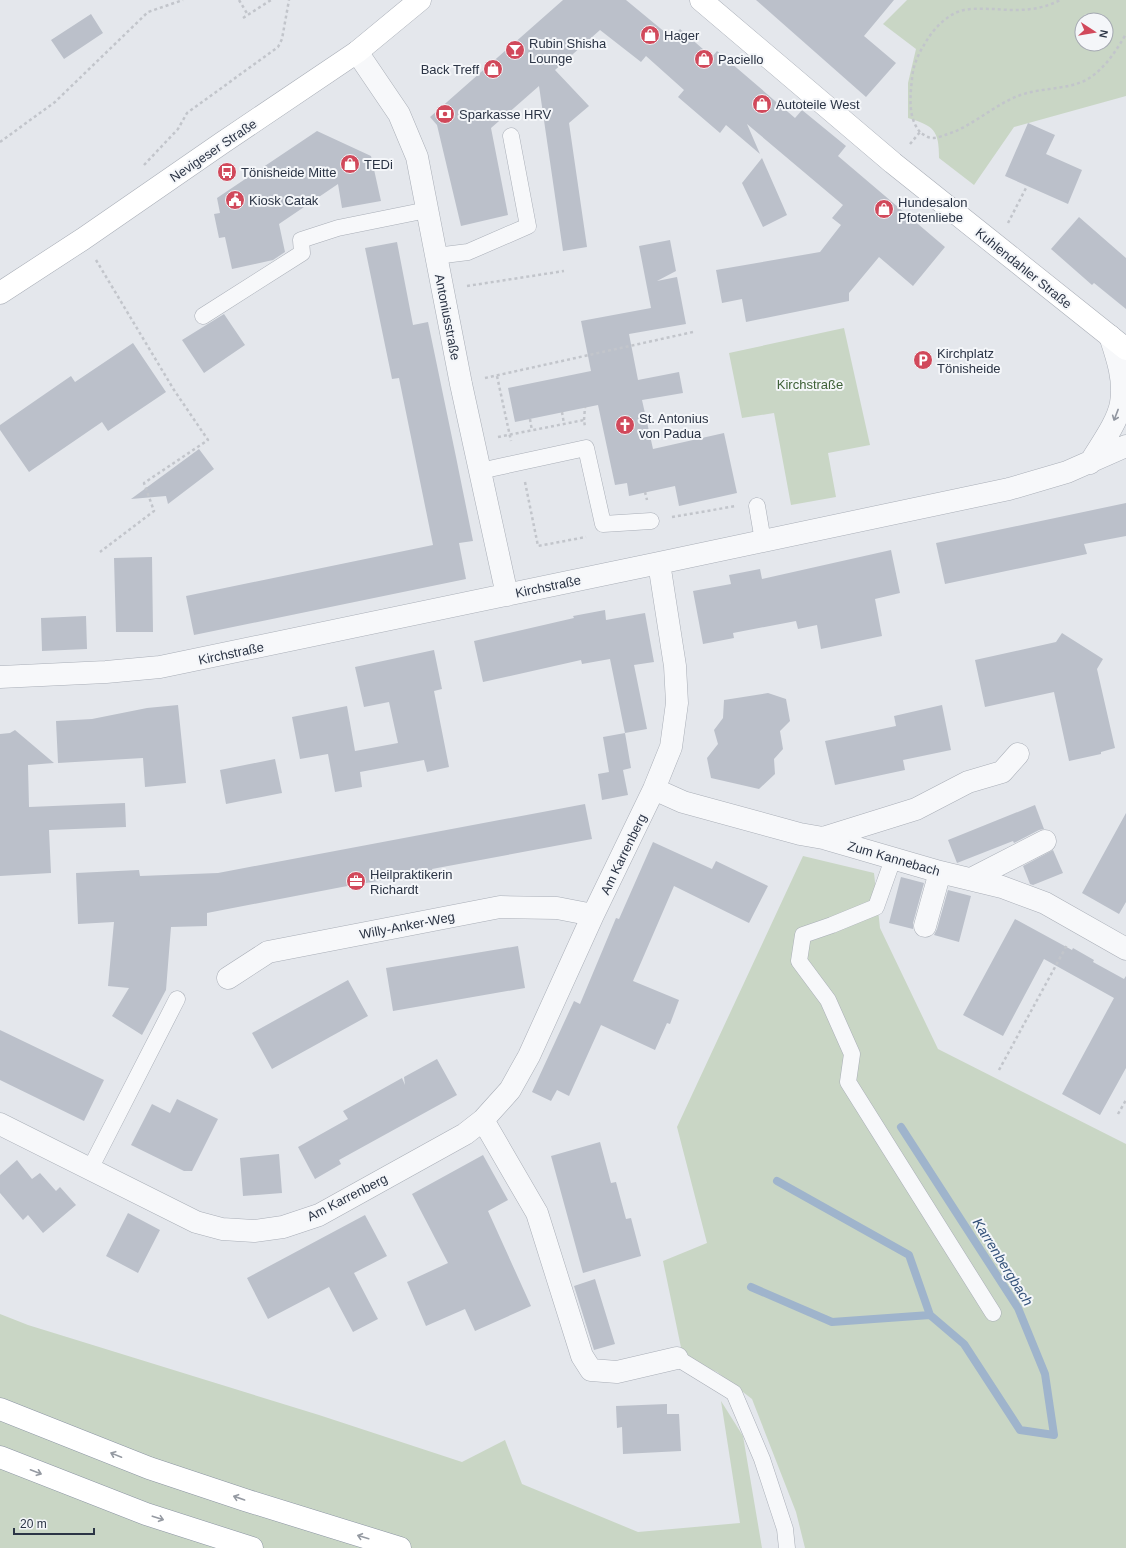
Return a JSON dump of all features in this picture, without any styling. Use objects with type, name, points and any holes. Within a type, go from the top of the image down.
[{"type":"main road","name":"Nevigeser Straße","points":[[0,293],[83,239],[357,52],[420,0]]},
{"type":"main road","name":"Kuhlendahler Straße","points":[[701,0],[893,164],[1118,343]]},
{"type":"main road","points":[[0,1409],[149,1468],[245,1500],[400,1548]]},
{"type":"main road","points":[[0,1457],[146,1514],[252,1548]]},
{"type":"street","name":"Antoniusstraße","points":[[357,52],[399,114],[417,157],[461,384],[507,595]]},
{"type":"street","points":[[1090,463],[1111,429],[1121,403],[1122,383],[1118,358],[1118,343]]},
{"type":"street","name":"Kirchstraße","points":[[0,677],[106,672],[160,667],[659,564],[1009,489],[1067,472],[1126,446]]},
{"type":"street","name":"Am Karrenberg","points":[[0,1124],[196,1222],[222,1229],[254,1231],[282,1227],[319,1215],[464,1134],[484,1120],[510,1090],[529,1056],[593,915],[654,789],[671,747],[677,703],[676,666],[659,564]]},
{"type":"street","points":[[823,838],[916,809],[968,782],[1002,772],[1018,754]]},
{"type":"street","name":"Zum Kannebach","points":[[654,789],[683,802],[800,834],[823,838],[940,872],[1002,887],[1045,903],[1126,949]]},
{"type":"street","points":[[971,879],[1045,841]]},
{"type":"street","points":[[925,926],[940,872]]},
{"type":"street","name":"Willy-Anker-Weg","points":[[228,978],[268,952],[500,907],[557,908],[593,915]]},
{"type":"street","points":[[484,1120],[537,1213],[582,1356],[592,1370],[617,1372],[677,1358]]},
{"type":"lane","points":[[436,256],[468,252],[528,226],[511,136]]},
{"type":"lane","points":[[203,316],[302,253],[301,240],[338,228],[427,210]]},
{"type":"lane","points":[[480,471],[586,448],[603,524],[652,521]]},
{"type":"lane","points":[[757,506],[763,541]]},
{"type":"lane","points":[[893,859],[876,907],[803,935],[799,961],[828,1000],[852,1054],[848,1082],[993,1313]]},
{"type":"lane","points":[[90,1169],[177,999]]},
{"type":"lane","points":[[677,1358],[734,1393],[762,1459],[785,1529],[787,1548]]},
{"type":"path","points":[[0,142],[55,102],[148,12],[183,0]]},
{"type":"path","points":[[239,0],[248,15]]},
{"type":"path","points":[[244,18],[271,0]]},
{"type":"path","points":[[142,166],[178,129],[187,113],[278,47],[282,40],[289,0]]},
{"type":"path","points":[[1060,0],[1054,4],[1033,9],[1015,11],[981,9],[964,10],[949,16],[932,32],[918,54],[913,72],[911,95],[912,118],[914,126],[926,136],[934,138],[952,133],[1011,99],[1026,93],[1064,87],[1086,80],[1104,66],[1118,49],[1126,34]]},
{"type":"path","points":[[893,164],[920,132]]},
{"type":"path","points":[[994,243],[1011,218],[1026,186]]},
{"type":"path","points":[[83,239],[174,390],[208,440],[144,483],[154,511],[100,552]]},
{"type":"path","points":[[442,290],[564,270]]},
{"type":"path","points":[[461,384],[693,332]]},
{"type":"path","points":[[497,376],[538,546],[598,534],[603,524]]},
{"type":"path","points":[[584,420],[585,408]]},
{"type":"path","points":[[562,412],[564,424]]},
{"type":"path","points":[[530,419],[532,430]]},
{"type":"path","points":[[652,521],[740,505]]},
{"type":"path","points":[[999,1070],[1080,922]]},
{"type":"path","points":[[1118,1114],[1126,1100]]},
{"type":"green space","points":[[907,0],[1126,0],[1126,96],[1014,127],[974,185],[939,158],[938,141],[933,130],[924,124],[908,118],[908,83],[916,49],[883,24]]},
{"type":"green space","name":"Kirchstraße","points":[[844,328],[870,445],[828,453],[836,497],[791,505],[774,413],[742,418],[729,353]]},
{"type":"green space","points":[[803,856],[874,873],[880,928],[938,1049],[1126,1144],[1126,1548],[805,1548],[796,1512],[752,1399],[717,1372],[683,1357],[663,1261],[707,1243],[677,1127]]},
{"type":"green space","points":[[0,1314],[28,1325],[319,1415],[462,1462],[505,1440],[522,1484],[638,1532],[740,1523],[721,1401],[743,1436],[762,1548],[0,1548]]},
{"type":"building","points":[[563,0],[626,0],[672,38],[680,29],[712,57],[717,51],[795,118],[802,110],[846,146],[838,156],[945,247],[913,286],[879,257],[849,293],[849,301],[746,322],[742,299],[722,303],[716,270],[820,252],[841,225],[832,218],[843,205],[747,124],[760,154],[726,125],[720,133],[678,97],[684,90],[646,56],[641,62],[600,30],[555,70],[589,106],[569,123],[587,247],[563,251],[539,86],[491,128],[508,215],[461,226],[437,125],[430,117]]},
{"type":"building","points":[[756,0],[894,0],[864,36],[896,63],[866,97]]},
{"type":"building","points":[[91,14],[103,33],[64,59],[51,40]]},
{"type":"building","points":[[1028,123],[1055,135],[1046,154],[1082,170],[1068,204],[1005,176]]},
{"type":"building","points":[[317,131],[371,156],[381,201],[342,208],[338,184],[279,224],[285,252],[273,260],[232,269],[225,237],[219,238],[214,214],[220,213],[217,198]]},
{"type":"building","points":[[762,158],[787,215],[763,227],[742,183]]},
{"type":"building","points":[[1079,217],[1126,258],[1126,309],[1094,283],[1092,285],[1051,249]]},
{"type":"building","points":[[670,240],[676,271],[657,281],[677,277],[686,324],[629,334],[638,380],[679,372],[683,393],[642,400],[653,449],[724,433],[737,493],[679,506],[675,486],[629,496],[627,483],[615,485],[598,405],[515,422],[508,388],[591,371],[581,321],[651,308],[639,246]]},
{"type":"building","points":[[397,242],[413,325],[428,322],[456,457],[473,541],[459,543],[466,579],[194,635],[186,596],[433,545],[399,378],[392,379],[365,248]]},
{"type":"building","points":[[224,314],[245,345],[204,373],[182,340]]},
{"type":"building","points":[[133,343],[166,392],[108,431],[102,422],[29,472],[0,430],[0,425],[71,376],[75,382]]},
{"type":"building","points":[[199,449],[214,469],[168,504],[166,496],[131,499]]},
{"type":"building","points":[[1126,503],[1126,536],[1084,544],[1087,554],[945,584],[936,543]]},
{"type":"building","points":[[891,550],[900,593],[875,599],[882,636],[821,649],[817,625],[798,629],[796,621],[733,633],[734,638],[703,644],[693,591],[731,584],[729,575],[760,569],[762,579]]},
{"type":"building","points":[[152,557],[153,632],[116,632],[114,558]]},
{"type":"building","points":[[605,610],[606,620],[645,613],[654,662],[634,665],[647,729],[625,733],[610,659],[582,664],[581,660],[483,682],[474,641],[574,618],[573,616]]},
{"type":"building","points":[[86,616],[87,649],[42,651],[41,618]]},
{"type":"building","points":[[1062,633],[1103,659],[1097,669],[1115,748],[1101,752],[1101,754],[1069,761],[1054,692],[985,707],[975,660],[1056,642]]},
{"type":"building","points":[[434,650],[442,689],[434,691],[449,767],[427,772],[424,760],[360,772],[362,787],[335,792],[328,754],[300,759],[292,717],[347,706],[355,751],[398,743],[389,702],[364,707],[355,667]]},
{"type":"building","points":[[768,693],[786,699],[790,721],[780,731],[783,749],[774,759],[775,774],[759,789],[711,778],[707,758],[718,744],[714,730],[723,718],[724,700]]},
{"type":"building","points":[[178,705],[186,783],[145,787],[143,758],[58,763],[56,721],[92,719],[147,708]]},
{"type":"building","points":[[942,705],[951,750],[903,760],[905,770],[835,785],[825,741],[896,726],[894,716]]},
{"type":"building","points":[[15,730],[54,763],[28,765],[29,807],[125,803],[126,827],[49,830],[51,873],[0,876],[0,734],[10,733]]},
{"type":"building","points":[[625,733],[631,768],[623,770],[628,795],[602,800],[598,774],[609,772],[603,737]]},
{"type":"building","points":[[275,759],[282,793],[226,804],[220,770]]},
{"type":"building","points":[[585,804],[592,839],[432,869],[433,872],[342,887],[207,913],[207,926],[171,927],[166,990],[142,1035],[112,1016],[129,988],[108,986],[114,922],[78,924],[76,873],[139,870],[140,876],[218,873]]},
{"type":"building","points":[[1035,805],[1044,829],[1039,830],[1014,843],[1013,841],[957,863],[948,840]]},
{"type":"building","points":[[1126,813],[1126,902],[1119,914],[1082,893]]},
{"type":"building","points":[[653,842],[712,869],[716,861],[768,886],[749,923],[674,886],[633,981],[679,1000],[670,1024],[667,1023],[655,1050],[601,1025],[569,1096],[557,1090],[551,1101],[532,1092],[574,1001],[580,1004],[616,918],[619,919]]},
{"type":"building","points":[[1053,850],[1063,873],[1033,885],[1030,884],[1023,866]]},
{"type":"building","points":[[901,877],[924,883],[913,923],[913,929],[889,923]]},
{"type":"building","points":[[948,890],[971,896],[959,942],[934,935]]},
{"type":"building","points":[[1015,919],[1072,950],[1073,948],[1094,960],[1093,962],[1124,979],[1126,976],[1126,1068],[1100,1115],[1062,1094],[1114,998],[1044,959],[1003,1036],[963,1015]]},
{"type":"building","points":[[518,946],[525,988],[393,1011],[386,968]]},
{"type":"building","points":[[348,980],[368,1016],[272,1069],[252,1033]]},
{"type":"building","points":[[0,1030],[104,1080],[84,1121],[0,1080]]},
{"type":"building","points":[[437,1059],[457,1095],[339,1160],[341,1164],[315,1179],[298,1147],[348,1119],[343,1111],[402,1078],[405,1085],[404,1077]]},
{"type":"building","points":[[177,1099],[218,1119],[192,1171],[184,1171],[131,1145],[152,1104],[170,1113]]},
{"type":"building","points":[[600,1142],[611,1183],[616,1182],[626,1219],[631,1218],[641,1256],[583,1273],[551,1156]]},
{"type":"building","points":[[279,1154],[282,1193],[243,1196],[240,1158]]},
{"type":"building","points":[[483,1155],[508,1200],[488,1211],[531,1306],[475,1331],[465,1309],[426,1326],[407,1282],[448,1263],[412,1194]]},
{"type":"building","points":[[17,1160],[32,1179],[40,1173],[56,1191],[60,1187],[76,1205],[43,1233],[28,1215],[23,1220],[0,1193],[0,1175]]},
{"type":"building","points":[[128,1213],[160,1230],[138,1273],[106,1256]]},
{"type":"building","points":[[365,1215],[387,1256],[354,1273],[378,1319],[353,1332],[329,1287],[268,1319],[247,1278]]},
{"type":"building","points":[[595,1279],[615,1344],[594,1350],[574,1286]]},
{"type":"building","points":[[667,1404],[667,1414],[679,1414],[681,1451],[623,1454],[622,1427],[617,1428],[616,1406]]},
{"type":"waterway","name":"Karrenbergbach","points":[[751,1287],[832,1322],[930,1315],[964,1344],[1020,1430],[1054,1435],[1045,1374],[1018,1308],[901,1127]]},
{"type":"waterway","name":"Karrenbergbach","points":[[777,1181],[909,1255],[930,1315]]},
{"type":"place","name":"Hager","points":[[650,35]]},
{"type":"place","name":"Rubin Shisha Lounge","points":[[515,50]]},
{"type":"place","name":"Paciello","points":[[704,59]]},
{"type":"place","name":"Back Treff","points":[[493,69]]},
{"type":"place","name":"Autoteile West","points":[[762,104]]},
{"type":"place","name":"Sparkasse HRV","points":[[445,114]]},
{"type":"place","name":"TEDi","points":[[350,164]]},
{"type":"place","name":"Tönisheide Mitte","points":[[227,172]]},
{"type":"place","name":"Kiosk Catak","points":[[235,200]]},
{"type":"place","name":"Hundesalon Pfotenliebe","points":[[884,209]]},
{"type":"place","name":"Kirchplatz Tönisheide","points":[[923,360]]},
{"type":"place","name":"St. Antonius von Padua","points":[[625,425]]},
{"type":"place","name":"Heilpraktikerin Richardt","points":[[356,881]]}]
